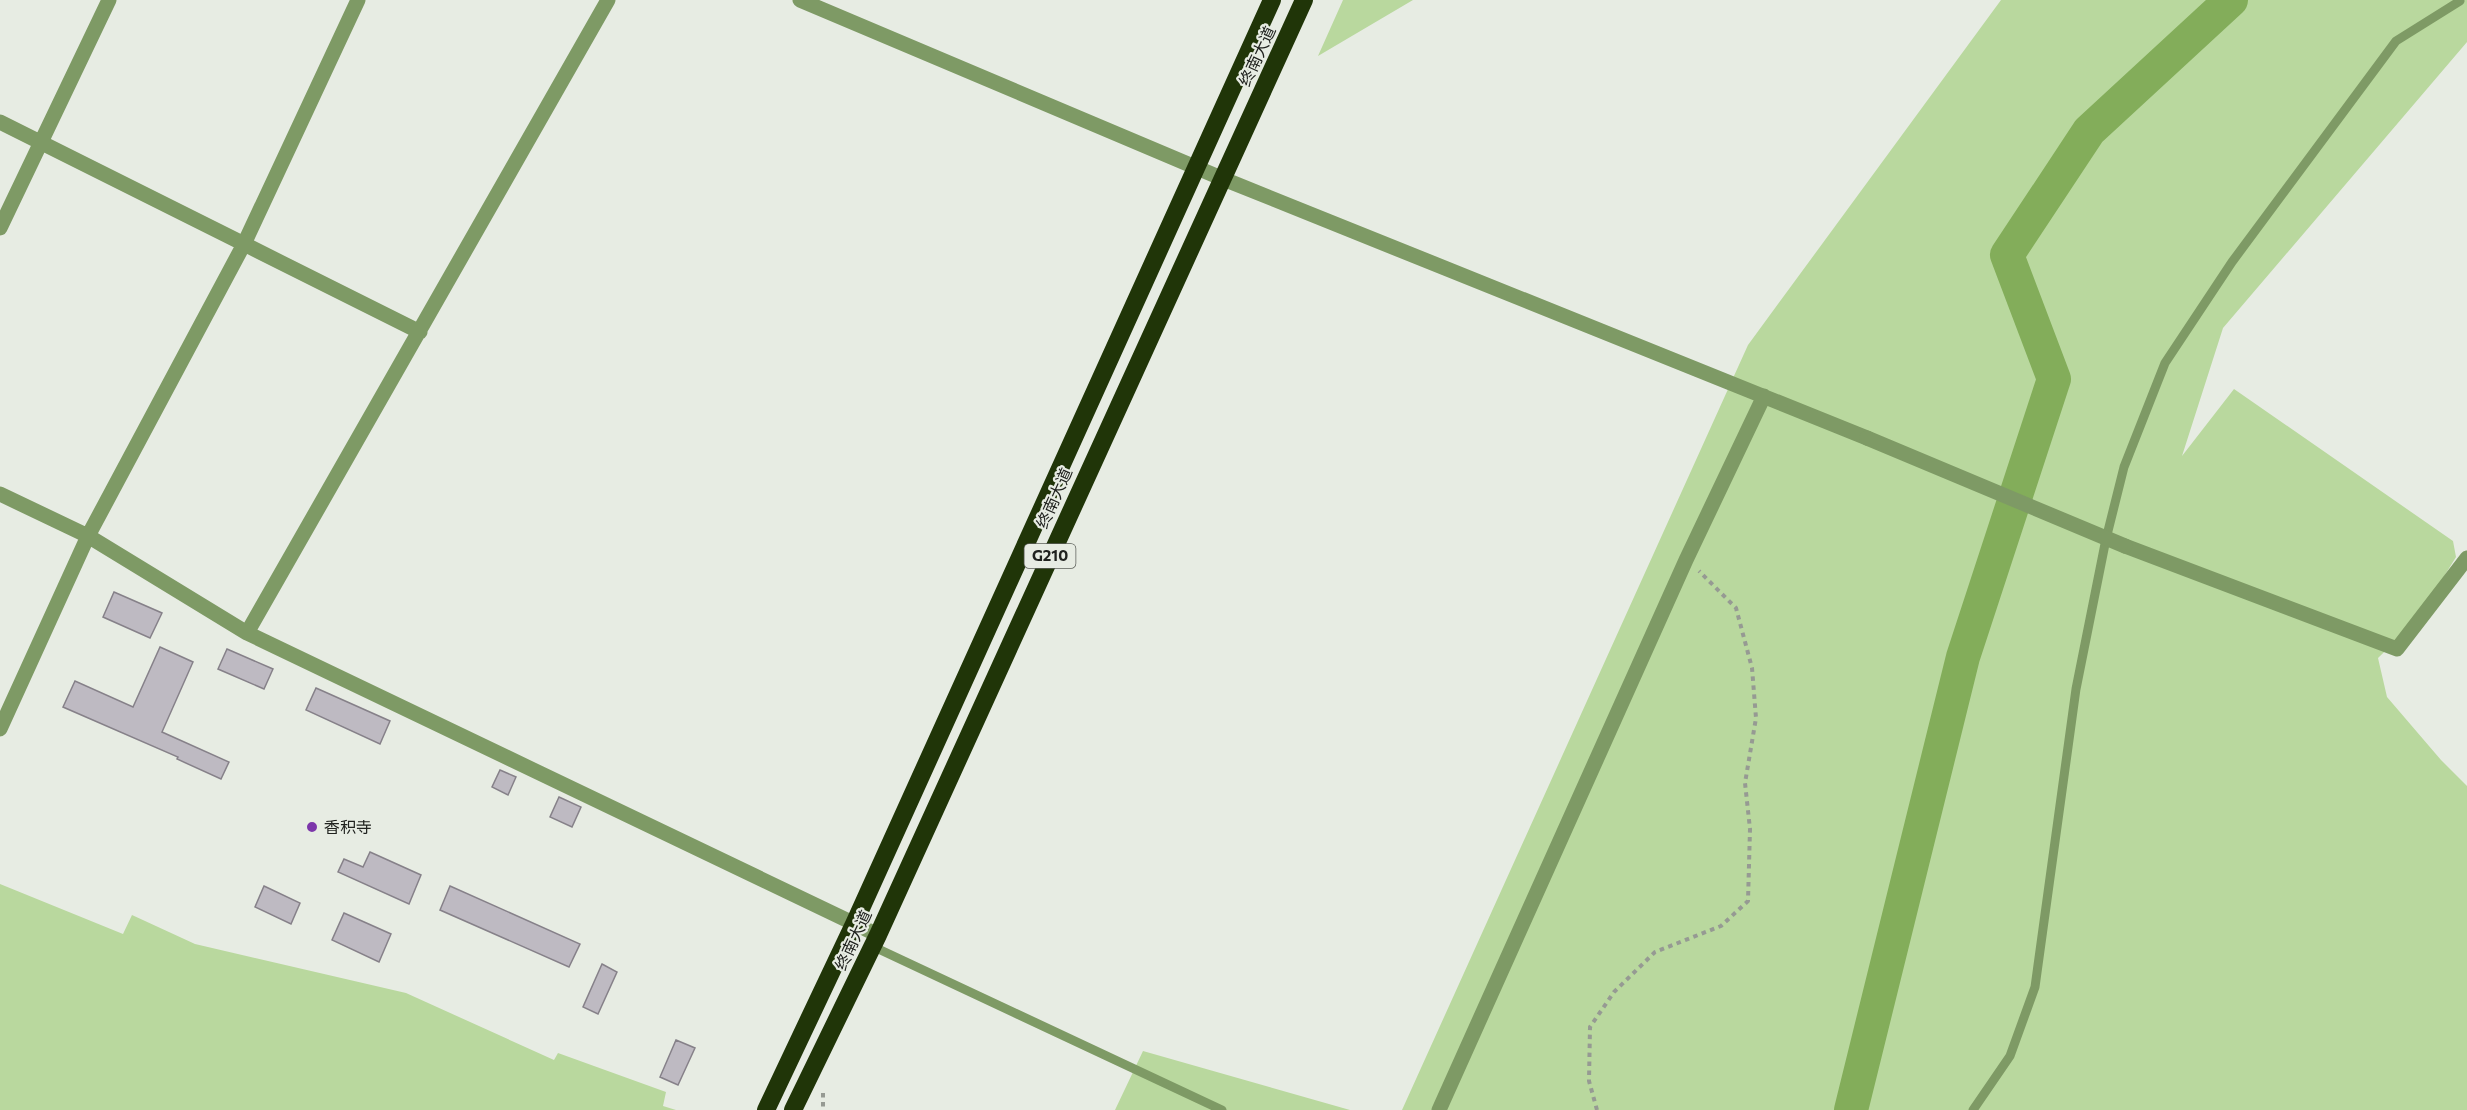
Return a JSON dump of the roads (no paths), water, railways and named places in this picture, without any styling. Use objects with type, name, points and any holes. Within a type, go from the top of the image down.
[{"type":"highway","name":"终南大道","points":[[766,1110],[854,924],[1272,0]]},
{"type":"highway","name":"终南大道","points":[[793,1110],[875,940],[1304,0]]},
{"type":"street","points":[[0,228],[109,0]]},
{"type":"street","points":[[0,729],[88,536],[244,244],[358,0]]},
{"type":"street","points":[[247,633],[608,0]]},
{"type":"street","points":[[800,0],[1221,178],[1764,396],[2125,546],[2397,649],[2467,558]]},
{"type":"street","points":[[0,122],[420,332]]},
{"type":"street","points":[[1439,1110],[1686,560],[1764,396]]},
{"type":"street","points":[[0,494],[88,536],[247,633],[854,924],[875,940]]},
{"type":"lane","points":[[1973,1110],[2010,1056],[2035,987],[2076,689],[2106,538],[2124,467],[2165,363],[2232,262],[2396,41],[2460,1]]},
{"type":"lane","points":[[875,940],[1222,1110]]},
{"type":"waterway","points":[[1851,1110],[1963,657],[2054,379],[2007,255],[2089,131],[2231,0]]},
{"type":"place","name":"香积寺","points":[[312,827]]}]
